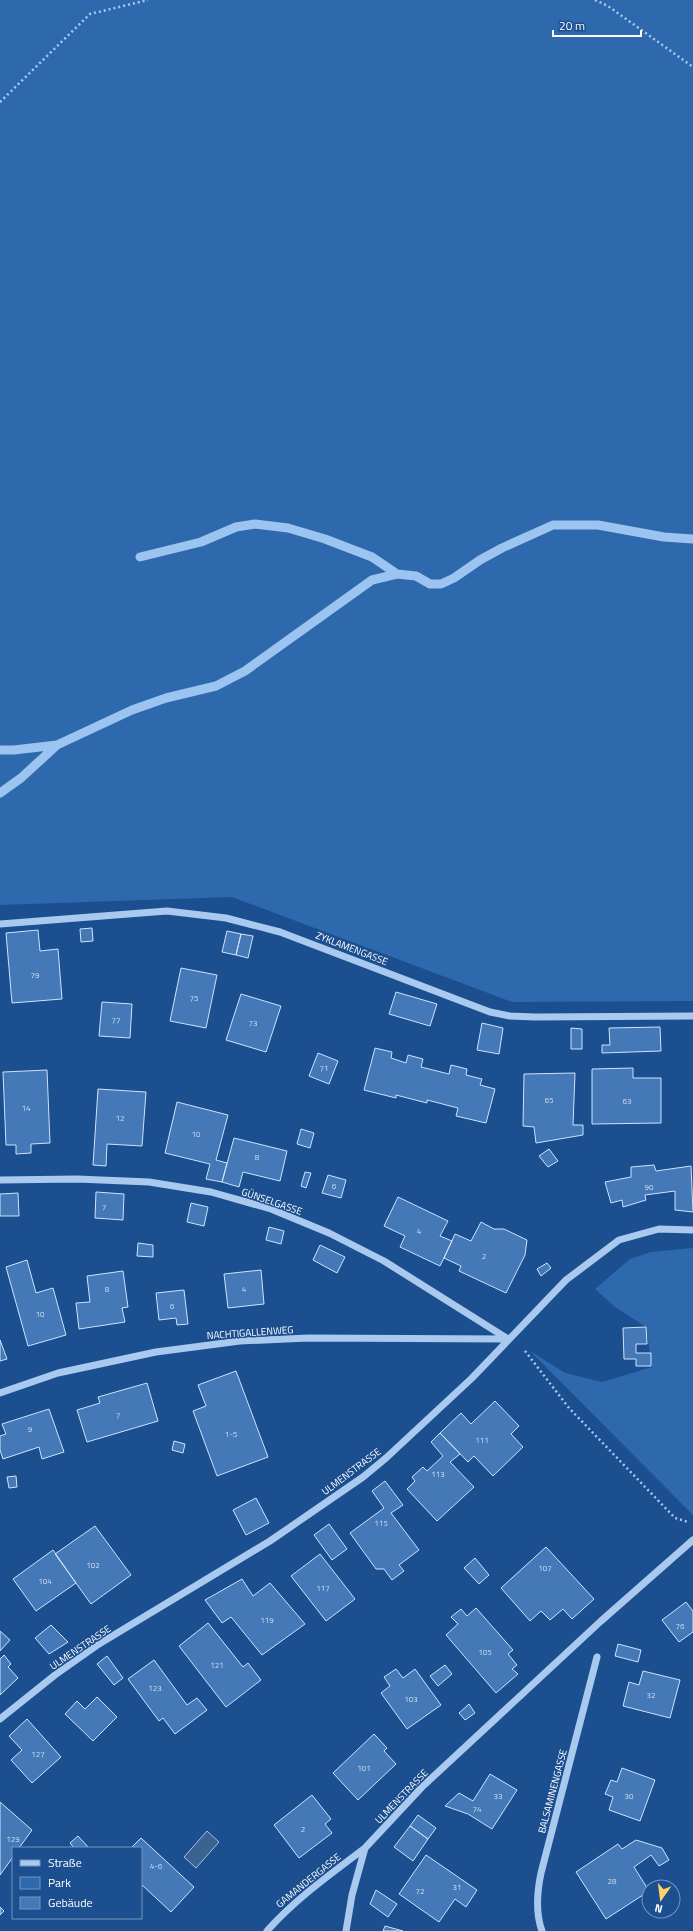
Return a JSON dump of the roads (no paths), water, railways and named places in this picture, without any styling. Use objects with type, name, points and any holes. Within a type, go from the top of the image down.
[{"type":"street","name":"ZYKLAMENGASSE","points":[[0,924],[167,911],[200,914],[226,918],[280,932],[490,1012],[510,1016],[535,1017],[693,1016]]},
{"type":"street","name":"GÜNSELGASSE","points":[[0,1180],[77,1179],[149,1182],[211,1192],[271,1209],[329,1233],[384,1261],[510,1337]]},
{"type":"street","name":"ULMENSTRASSE","points":[[0,1719],[55,1675],[99,1644],[270,1541],[364,1477],[472,1378],[566,1280],[619,1240],[659,1229],[693,1230]]},
{"type":"street","name":"NACHTIGALLENWEG","points":[[0,1394],[58,1373],[156,1352],[240,1341],[308,1338],[510,1337]]},
{"type":"street","name":"ULMENSTRASSE","points":[[346,1931],[352,1894],[365,1848],[422,1787],[601,1621],[693,1540]]},
{"type":"street","name":"BALSAMINENGASSE","points":[[542,1931],[538,1922],[537,1905],[537,1890],[540,1873],[597,1657]]},
{"type":"street","name":"GAMANDERGASSE","points":[[266,1931],[307,1892],[365,1848]]},
{"type":"waterway","points":[[140,557],[201,542],[236,527],[255,524],[288,528],[325,539],[372,557],[397,574]]},
{"type":"waterway","points":[[0,750],[14,750],[57,745],[132,710],[166,698],[216,686],[245,671],[372,580],[397,574],[416,576],[430,584],[441,584],[454,578],[480,560],[502,548],[553,525],[598,525],[664,537],[693,539]]},
{"type":"waterway","points":[[0,793],[21,778],[57,745]]}]
